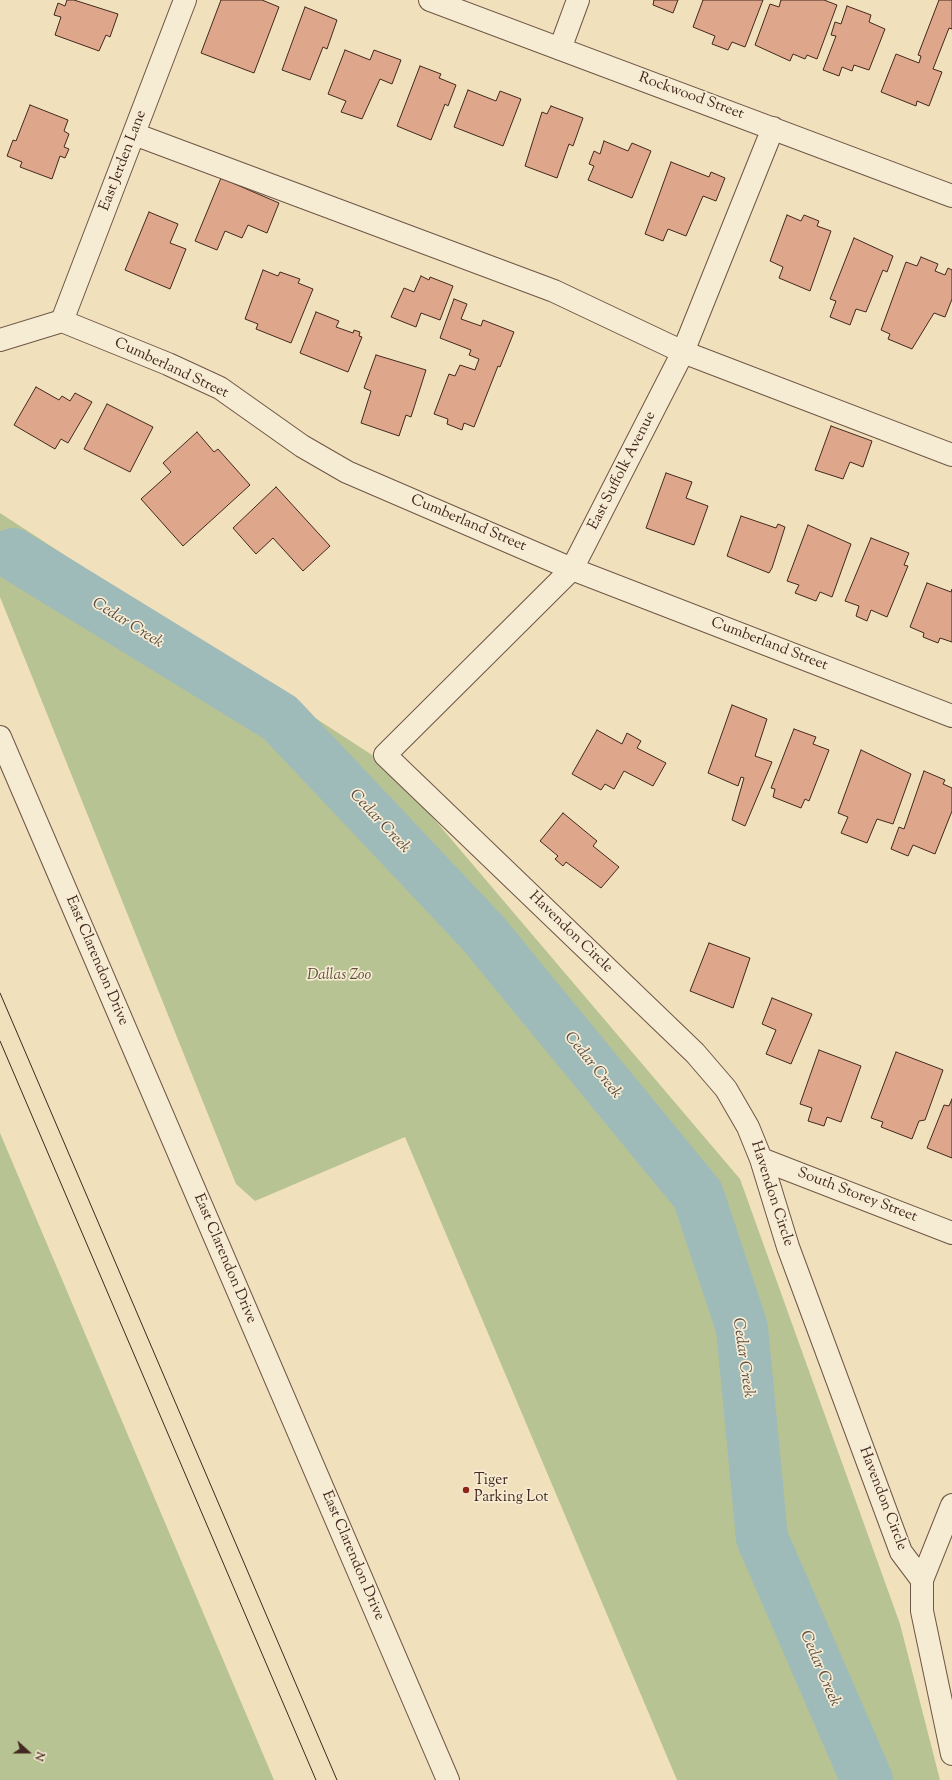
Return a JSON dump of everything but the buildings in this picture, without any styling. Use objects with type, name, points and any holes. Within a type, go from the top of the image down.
[{"type":"street","name":"East Jerden Lane","points":[[62,321],[185,0]]},
{"type":"street","name":"Rockwood Street","points":[[430,0],[952,196]]},
{"type":"street","points":[[560,49],[578,0]]},
{"type":"street","name":"East Suffolk Avenue","points":[[385,755],[572,569],[683,352],[773,128]]},
{"type":"street","points":[[134,134],[554,291],[683,352],[952,455]]},
{"type":"street","points":[[0,340],[62,321]]},
{"type":"street","name":"Cumberland Street","points":[[62,321],[168,364],[220,388],[302,446],[347,472],[572,569],[952,716]]},
{"type":"street","name":"East Clarendon Drive","points":[[0,737],[448,1780]]},
{"type":"street","name":"Havendon Circle","points":[[385,755],[695,1053],[726,1089],[748,1127],[761,1159],[788,1247],[901,1552],[922,1580]]},
{"type":"street","name":"South Storey Street","points":[[761,1159],[952,1233]]},
{"type":"street","points":[[952,1505],[922,1580],[922,1610],[952,1754]]},
{"type":"green space","name":"Dallas Zoo","points":[[0,513],[389,766],[740,1179],[900,1624],[940,1780],[677,1780],[405,1137],[255,1201],[236,1184],[0,597]]},
{"type":"green space","points":[[0,1133],[274,1780],[0,1780]]},
{"type":"waterway","name":"Cedar Creek","points":[[13,554],[280,718],[482,932],[698,1195],[742,1328],[762,1538],[867,1780]]},
{"type":"tram line","points":[[0,993],[337,1780]]},
{"type":"tram line","points":[[0,1041],[316,1780]]},
{"type":"place","name":"Tiger Parking Lot","points":[[466,1490]]}]
